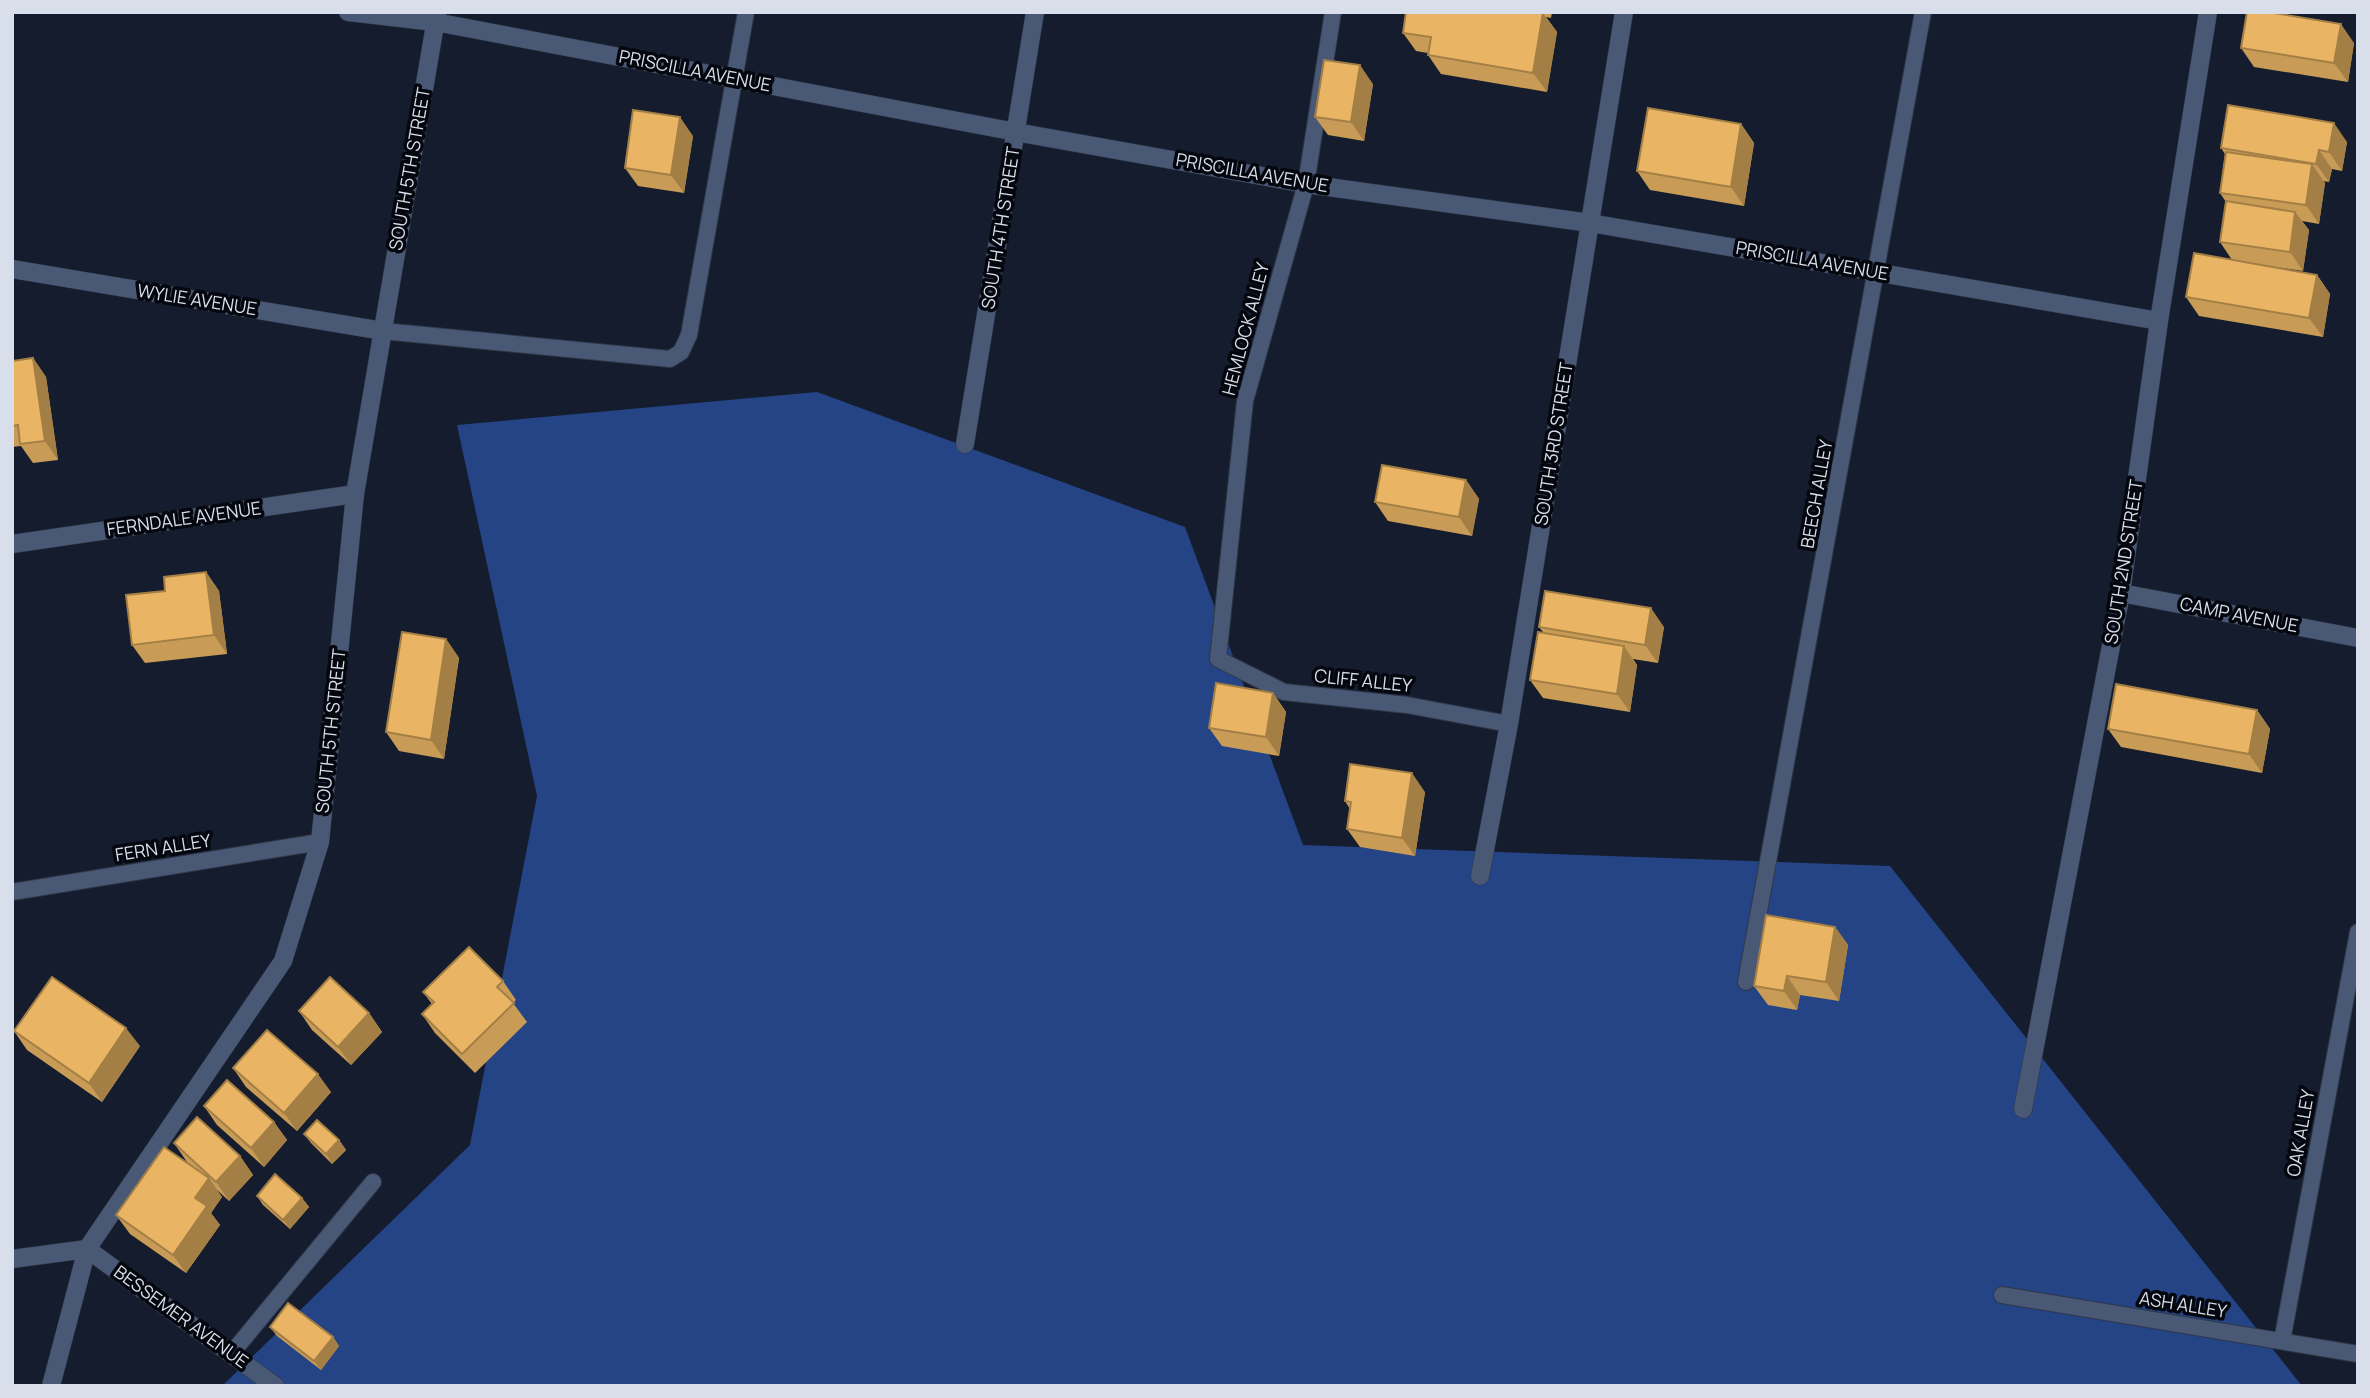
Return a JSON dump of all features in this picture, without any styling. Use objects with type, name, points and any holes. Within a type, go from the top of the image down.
[{"type":"street","name":"PRISCILLA AVENUE","points":[[348,12],[436,17],[736,79],[1306,184],[1590,223],[2159,321]]},
{"type":"street","name":"SOUTH 4TH STREET","points":[[965,444],[1035,12]]},
{"type":"street","name":"SOUTH 3RD STREET","points":[[1480,876],[1509,724],[1625,12]]},
{"type":"street","name":"SOUTH 2ND STREET","points":[[2023,1109],[2121,593],[2159,321],[2208,12]]},
{"type":"street","name":"SOUTH 5TH STREET","points":[[51,1386],[87,1249],[283,961],[320,842],[355,494],[436,17]]},
{"type":"street","name":"WYLIE AVENUE","points":[[12,269],[383,331]]},
{"type":"street","name":"FERNDALE AVENUE","points":[[12,544],[355,494]]},
{"type":"street","name":"CAMP AVENUE","points":[[2121,593],[2358,638]]},
{"type":"street","points":[[12,1259],[87,1249]]},
{"type":"street","name":"BESSEMER AVENUE","points":[[87,1249],[275,1386]]},
{"type":"lane","points":[[383,331],[670,359],[681,352],[689,335],[746,12]]},
{"type":"lane","name":"HEMLOCK ALLEY","points":[[1218,659],[1245,401],[1306,184],[1333,12]]},
{"type":"lane","name":"BEECH ALLEY","points":[[1746,982],[1878,272],[1923,12]]},
{"type":"lane","name":"CLIFF ALLEY","points":[[1218,659],[1284,692],[1407,705],[1509,724]]},
{"type":"lane","name":"FERN ALLEY","points":[[12,892],[320,842]]},
{"type":"lane","name":"OAK ALLEY","points":[[2282,1341],[2358,932]]},
{"type":"lane","points":[[231,1354],[373,1182]]},
{"type":"lane","name":"ASH ALLEY","points":[[2002,1295],[2358,1354]]},
{"type":"shaded area","points":[[817,392],[1185,527],[1303,845],[1890,866],[2302,1386],[222,1386],[470,1145],[537,796],[457,425]]},
{"type":"building","points":[[1406,12],[1543,13],[1533,73],[1428,55],[1431,37],[1403,33]]},
{"type":"building","points":[[2247,12],[2268,12],[2341,24],[2334,63],[2241,48]]},
{"type":"building","points":[[1324,60],[1360,65],[1351,122],[1315,117]]},
{"type":"building","points":[[2228,105],[2334,123],[2329,152],[2319,150],[2316,164],[2221,148]]},
{"type":"building","points":[[1648,108],[1741,124],[1731,187],[1637,171]]},
{"type":"building","points":[[633,110],[680,117],[671,175],[625,168]]},
{"type":"building","points":[[2226,152],[2312,164],[2306,205],[2220,193]]},
{"type":"building","points":[[2226,201],[2295,212],[2290,252],[2220,242]]},
{"type":"building","points":[[2194,253],[2317,275],[2309,318],[2186,297]]},
{"type":"building","points":[[33,358],[45,441],[20,444],[18,425],[12,426],[12,361]]},
{"type":"building","points":[[1382,465],[1466,480],[1459,517],[1375,502]]},
{"type":"building","points":[[206,572],[214,635],[132,645],[126,595],[165,591],[164,577]]},
{"type":"building","points":[[1545,591],[1651,608],[1645,645],[1539,627]]},
{"type":"building","points":[[402,632],[446,639],[431,740],[386,732]]},
{"type":"building","points":[[1538,632],[1624,646],[1617,694],[1530,680]]},
{"type":"building","points":[[1216,683],[1273,693],[1266,737],[1209,728]]},
{"type":"building","points":[[2116,684],[2257,710],[2249,754],[2108,729]]},
{"type":"building","points":[[1350,764],[1412,773],[1402,838],[1347,829],[1351,802],[1345,801]]},
{"type":"building","points":[[1766,915],[1835,927],[1826,982],[1787,976],[1784,991],[1754,986]]},
{"type":"building","points":[[469,947],[503,981],[497,987],[514,1003],[462,1054],[422,1014],[434,1002],[423,992]]},
{"type":"building","points":[[52,977],[126,1028],[89,1083],[14,1031]]},
{"type":"building","points":[[330,977],[369,1013],[338,1047],[299,1011]]},
{"type":"building","points":[[267,1030],[318,1074],[284,1113],[233,1068]]},
{"type":"building","points":[[227,1080],[274,1122],[251,1148],[204,1106]]},
{"type":"building","points":[[197,1117],[240,1156],[216,1182],[174,1143]]},
{"type":"building","points":[[317,1120],[339,1140],[326,1154],[304,1134]]},
{"type":"building","points":[[164,1147],[209,1178],[195,1198],[207,1206],[173,1255],[116,1215]]},
{"type":"building","points":[[275,1174],[302,1198],[283,1220],[257,1196]]},
{"type":"building","points":[[288,1303],[333,1337],[314,1361],[270,1327]]}]
